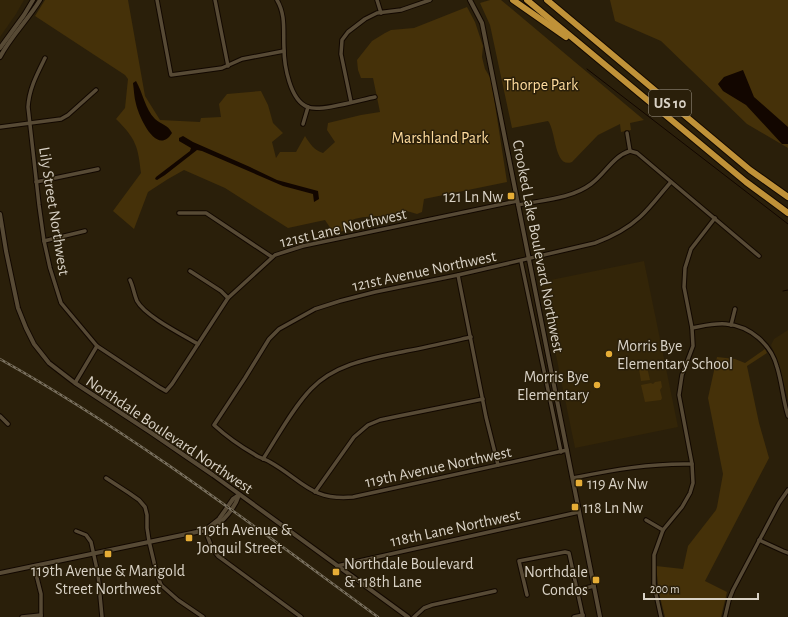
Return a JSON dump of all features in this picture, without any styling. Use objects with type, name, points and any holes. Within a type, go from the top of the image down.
[{"type":"highway","points":[[513,0],[554,28],[588,54],[598,59]]},
{"type":"highway","name":"US 10","points":[[527,0],[746,182],[788,213]]},
{"type":"highway","name":"US 10","points":[[548,0],[750,170],[788,197]]},
{"type":"street","points":[[0,48],[33,0]]},
{"type":"street","points":[[0,57],[8,43],[28,19],[40,0]]},
{"type":"street","points":[[157,0],[171,75],[222,68],[242,59],[284,50]]},
{"type":"street","points":[[215,0],[228,66]]},
{"type":"street","points":[[277,0],[283,16],[284,50],[290,86],[300,103],[308,108],[320,108],[375,97]]},
{"type":"street","points":[[377,0],[381,13]]},
{"type":"street","points":[[351,102],[341,54],[342,40],[355,26],[365,19],[381,13],[401,10],[430,0]]},
{"type":"street","name":"Crooked Lake Boulevard Northwest","points":[[470,0],[482,23],[600,617]]},
{"type":"street","name":"Lily Street Northwest","points":[[45,58],[28,97],[36,182],[44,241],[50,268],[61,303],[97,346],[159,388],[166,391]]},
{"type":"street","points":[[0,127],[61,119],[68,115],[96,90]]},
{"type":"street","points":[[303,124],[308,108]]},
{"type":"street","points":[[627,133],[630,151],[637,154],[759,256]]},
{"type":"street","name":"121st Lane Northwest","points":[[166,391],[228,298],[272,257],[280,252],[303,246],[518,203],[561,197],[582,190],[599,178],[620,155],[630,151]]},
{"type":"street","points":[[36,182],[98,169]]},
{"type":"street","name":"121st Avenue Northwest","points":[[214,425],[269,339],[279,329],[315,309],[340,301],[521,261],[594,243],[622,230],[641,216],[671,182]]},
{"type":"street","points":[[179,213],[206,213],[272,257]]},
{"type":"street","name":"Northdale Boulevard Northwest","points":[[0,214],[17,300],[26,328],[34,344],[49,363],[75,383],[150,432],[408,617]]},
{"type":"street","points":[[661,617],[654,585],[654,555],[663,530],[682,507],[690,493],[693,483],[692,464],[679,395],[682,375],[693,346],[692,328],[684,287],[685,268],[691,249],[715,218]]},
{"type":"street","points":[[44,241],[85,231]]},
{"type":"street","points":[[521,261],[560,452]]},
{"type":"street","points":[[190,271],[221,291],[228,298]]},
{"type":"street","points":[[458,275],[498,465]]},
{"type":"street","points":[[130,280],[137,301],[142,308],[170,328],[198,344]]},
{"type":"street","points":[[731,325],[735,309]]},
{"type":"street","points":[[692,328],[716,324],[731,325],[742,328],[754,334],[762,341],[770,350],[777,366],[788,416]]},
{"type":"street","points":[[263,459],[297,407],[312,389],[326,376],[337,370],[367,360],[471,337]]},
{"type":"street","points":[[75,383],[97,346]]},
{"type":"street","points":[[315,492],[354,436],[368,425],[399,416],[483,399]]},
{"type":"street","points":[[0,416],[8,424]]},
{"type":"street","name":"119th Avenue Northwest","points":[[214,425],[253,454],[271,462],[302,485],[315,492],[334,497],[353,497],[567,450]]},
{"type":"street","points":[[573,478],[624,468],[664,464],[692,464]]},
{"type":"street","points":[[106,478],[130,493],[143,504],[147,515],[149,541],[157,575],[161,585],[202,617]]},
{"type":"street","points":[[725,617],[729,599],[779,503],[788,490]]},
{"type":"street","points":[[0,573],[205,530],[219,520],[233,499],[239,495]]},
{"type":"street","name":"118th Lane Northwest","points":[[337,566],[579,512]]},
{"type":"street","points":[[646,520],[663,530]]},
{"type":"street","points":[[205,530],[212,548],[218,556],[295,615],[301,617]]},
{"type":"street","points":[[76,531],[88,538],[94,553],[98,574],[102,617]]},
{"type":"street","points":[[759,540],[783,552],[788,552]]},
{"type":"street","points":[[527,595],[519,562],[565,552],[570,553],[583,616],[574,617]]},
{"type":"street","points":[[22,617],[41,616],[41,594],[34,566]]},
{"type":"street","points":[[578,590],[594,586]]},
{"type":"street","points":[[414,617],[424,608],[432,605],[495,591]]},
{"type":"shaded area","points":[[0,0],[24,0],[0,37]]},
{"type":"shaded area","points":[[743,70],[754,97],[788,127],[788,144],[782,144],[746,105],[723,91],[718,84],[724,77]]},
{"type":"shaded area","points":[[136,81],[146,106],[152,115],[172,133],[166,139],[160,140],[155,138],[145,125],[135,101],[133,83]]},
{"type":"shaded area","points":[[183,136],[277,180],[318,191],[319,199],[314,202],[313,194],[283,186],[197,150],[165,175],[157,180],[155,179],[190,151],[191,148],[179,141],[179,138]]},
{"type":"shaded area","name":"Morris Bye Elementary School","points":[[644,261],[678,427],[575,448],[541,282]]},
{"type":"shaded area","points":[[788,330],[788,400],[778,362],[771,345],[774,339]]},
{"type":"green space","name":"Marshland Park","points":[[45,0],[128,0],[145,96],[160,120],[200,122],[201,118],[221,117],[219,104],[227,94],[261,91],[268,105],[273,123],[283,133],[272,142],[276,158],[280,152],[296,152],[305,136],[312,146],[323,153],[335,142],[327,130],[328,123],[380,112],[373,78],[361,78],[358,70],[357,60],[372,41],[391,30],[414,28],[467,7],[475,22],[483,46],[482,57],[485,69],[491,79],[507,182],[424,199],[422,212],[417,214],[407,211],[400,214],[366,217],[352,220],[349,229],[337,233],[331,229],[325,220],[288,228],[225,188],[184,170],[148,192],[134,229],[113,211],[141,173],[139,156],[135,143],[128,132],[116,119],[125,108],[128,79],[125,75],[35,16]]},
{"type":"green space","name":"Thorpe Park","points":[[490,0],[501,0],[644,120],[630,123],[631,130],[621,132],[620,124],[598,135],[572,162],[566,163],[562,160],[556,148],[551,126],[548,121],[512,128],[490,25],[480,3]]},
{"type":"green space","points":[[610,0],[788,0],[788,148],[747,124],[661,41],[615,21]]},
{"type":"green space","points":[[765,349],[767,353],[747,366],[759,423],[769,458],[705,581],[727,592],[721,617],[665,617],[659,593],[656,566],[683,569],[688,546],[717,507],[723,474],[708,398],[717,357],[735,359],[745,363]]},
{"type":"green space","points":[[647,367],[650,380],[641,381],[639,369]]},
{"type":"green space","points":[[661,381],[661,400],[645,402],[641,385],[653,384]]},
{"type":"waterway","points":[[587,69],[788,224]]},
{"type":"waterway","points":[[783,291],[788,290]]},
{"type":"railway","points":[[0,359],[98,418],[193,482],[378,617]]},
{"type":"place","name":"121 Ln Nw","points":[[511,196]]},
{"type":"place","name":"Morris Bye Elementary School","points":[[609,354]]},
{"type":"place","name":"Morris Bye Elementary","points":[[597,385]]},
{"type":"place","name":"119 Av Nw","points":[[579,483]]},
{"type":"place","name":"118 Ln Nw","points":[[575,507]]},
{"type":"place","name":"119th Avenue & Jonquil Street","points":[[189,538]]},
{"type":"place","name":"119th Avenue & Marigold Street Northwest","points":[[108,554]]},
{"type":"place","name":"Northdale Boulevard & 118th Lane","points":[[336,572]]},
{"type":"place","name":"Northdale Condos","points":[[596,580]]}]
